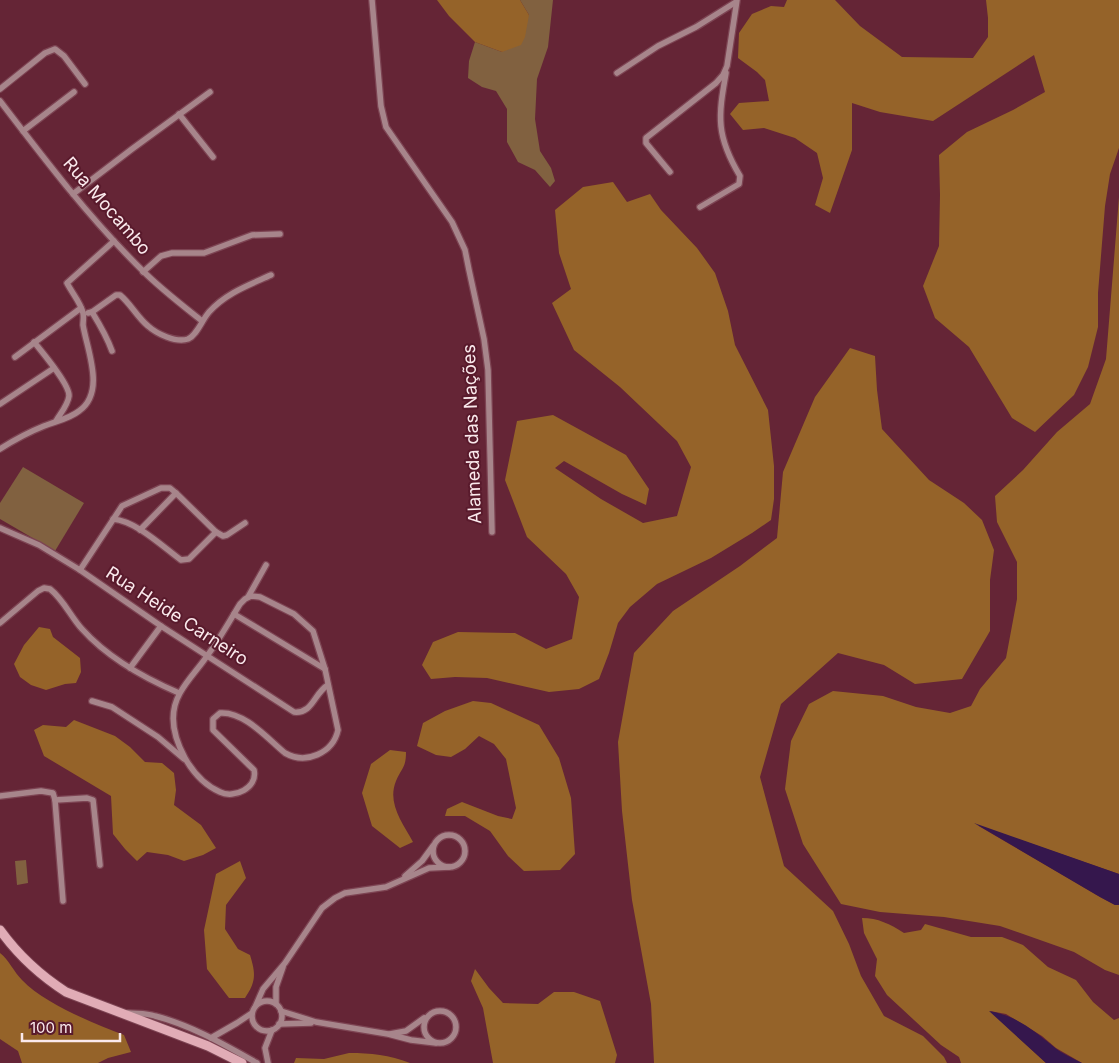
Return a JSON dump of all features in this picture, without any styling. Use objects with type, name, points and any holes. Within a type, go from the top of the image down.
[{"type":"main road","points":[[0,930],[20,954],[47,980],[74,996],[208,1046],[242,1063]]},
{"type":"street","name":"Alameda das Nações","points":[[372,0],[384,122],[452,222],[464,250],[469,270],[484,339],[488,370],[492,532]]},
{"type":"street","points":[[700,207],[739,184],[740,180],[740,176],[726,150],[720,130],[720,110],[737,1]]},
{"type":"street","points":[[617,73],[658,46],[696,27],[737,1]]},
{"type":"street","points":[[0,90],[45,53],[55,49],[64,56],[86,84]]},
{"type":"street","points":[[670,172],[646,143],[646,138],[716,83],[726,71]]},
{"type":"street","points":[[23,131],[74,92]]},
{"type":"street","points":[[73,194],[210,92]]},
{"type":"street","name":"Rua Mocambo","points":[[0,101],[73,194],[114,241],[143,272],[202,320]]},
{"type":"street","points":[[179,114],[213,157]]},
{"type":"street","points":[[143,272],[162,256],[172,252],[204,253],[252,235],[280,234]]},
{"type":"street","points":[[0,449],[25,435],[79,411],[90,400],[92,366],[88,340],[83,325],[84,315],[68,282],[114,241]]},
{"type":"street","points":[[84,315],[92,312],[116,295],[122,296],[148,326],[168,337],[184,340],[196,332],[202,320],[218,303],[232,292],[271,275]]},
{"type":"street","points":[[15,357],[81,308]]},
{"type":"street","points":[[92,312],[106,335],[112,351]]},
{"type":"street","points":[[34,342],[69,392],[69,398],[56,421]]},
{"type":"street","points":[[0,404],[54,368]]},
{"type":"street","points":[[80,570],[122,506],[161,488],[170,488],[216,532],[226,536],[244,523]]},
{"type":"street","points":[[140,530],[176,493]]},
{"type":"street","points":[[113,519],[125,521],[140,530],[181,560],[189,559],[216,532]]},
{"type":"street","name":"Rua Heide Carneiro","points":[[0,528],[39,545],[80,570],[160,626],[208,655],[294,712],[301,712],[307,709],[320,691],[328,685]]},
{"type":"street","points":[[248,597],[260,597],[294,614],[313,631],[325,669],[338,730],[334,742],[318,755],[300,758],[291,757],[252,725],[235,715],[220,713],[213,720],[213,730],[254,770],[254,777],[250,786],[242,792],[224,794],[212,789],[201,781],[188,762],[180,748],[174,730],[174,710],[179,693],[208,655],[240,604],[248,597],[266,565]]},
{"type":"street","points":[[0,623],[38,591],[44,588],[50,589],[93,640],[149,680],[179,693]]},
{"type":"street","points":[[234,614],[325,669]]},
{"type":"street","points":[[130,668],[160,626]]},
{"type":"street","points":[[92,701],[112,707],[158,737],[188,762]]},
{"type":"street","points":[[0,796],[48,791],[53,793],[55,798],[63,901]]},
{"type":"street","points":[[55,798],[87,798],[93,800],[100,865]]},
{"type":"street","points":[[210,1038],[252,1013],[263,989],[285,962],[322,908],[345,893],[386,887],[429,868],[449,867],[460,863],[465,854],[463,843],[455,836],[440,837],[416,867],[399,880]]},
{"type":"street","points":[[434,845],[432,850],[435,860],[439,864],[449,867]]},
{"type":"street","points":[[276,1004],[278,979],[285,962]]},
{"type":"street","points":[[256,1006],[267,1001],[276,1004],[281,1011],[282,1016],[279,1024],[272,1030],[265,1048],[268,1063]]},
{"type":"street","points":[[281,1011],[316,1022],[436,1043],[442,1043],[451,1038],[455,1034],[456,1023],[454,1018],[446,1011],[435,1011],[406,1031],[388,1034]]},
{"type":"street","points":[[118,1012],[153,1015],[210,1038],[257,1063]]},
{"type":"street","points":[[252,1013],[253,1022],[259,1029],[272,1030]]},
{"type":"street","points":[[426,1017],[424,1033],[431,1041],[436,1043]]},
{"type":"street","points":[[279,1024],[316,1022]]},
{"type":"shaded area","points":[[437,0],[520,0],[529,15],[525,37],[521,45],[502,52],[475,42],[449,16]]},
{"type":"shaded area","points":[[520,0],[553,0],[548,47],[537,79],[535,119],[540,151],[551,168],[555,181],[550,187],[535,170],[518,162],[507,142],[507,109],[496,91],[482,87],[468,78],[469,61],[475,42],[502,52],[529,15]]},
{"type":"shaded area","points":[[787,0],[835,0],[860,26],[902,57],[973,58],[988,37],[986,0],[1119,0],[1119,148],[1110,174],[1105,206],[1098,293],[1098,327],[1088,367],[1074,395],[1035,432],[1012,418],[969,347],[935,318],[923,286],[939,246],[939,155],[967,132],[1045,92],[1034,55],[933,121],[880,112],[852,103],[852,150],[830,213],[815,205],[823,178],[817,153],[795,138],[764,128],[743,130],[730,114],[739,103],[769,101],[765,80],[738,58],[739,33],[752,14],[771,6],[784,7]]},
{"type":"shaded area","points":[[613,182],[627,202],[650,194],[661,210],[697,248],[715,273],[728,311],[735,345],[768,410],[774,466],[774,499],[771,520],[711,558],[657,584],[630,607],[618,623],[599,679],[579,689],[549,692],[487,678],[455,677],[431,679],[422,665],[433,642],[458,632],[515,633],[546,649],[572,639],[579,597],[566,574],[527,537],[505,480],[517,421],[553,415],[626,455],[649,489],[646,505],[622,494],[564,461],[555,468],[601,499],[643,523],[677,516],[691,467],[677,441],[620,387],[574,350],[552,303],[571,289],[559,253],[555,210],[583,187]]},
{"type":"shaded area","points":[[1119,197],[1119,874],[977,825],[1100,897],[1115,905],[1119,905],[1119,975],[1105,970],[1074,952],[1000,926],[944,917],[880,912],[841,904],[803,844],[785,789],[791,741],[809,704],[833,691],[883,696],[916,707],[950,713],[971,706],[980,689],[1006,658],[1017,599],[1017,562],[997,522],[995,496],[1023,470],[1057,432],[1090,404],[1106,359]]},
{"type":"shaded area","points":[[850,348],[875,356],[882,429],[929,480],[964,503],[982,520],[994,550],[990,580],[990,631],[962,679],[915,684],[884,665],[838,653],[781,704],[760,777],[784,866],[833,911],[849,944],[861,976],[884,1016],[923,1036],[944,1057],[947,1063],[654,1063],[651,1004],[632,900],[622,811],[618,742],[634,653],[673,611],[740,566],[777,538],[783,472],[815,397]]},
{"type":"shaded area","points":[[23,467],[84,503],[55,551],[0,519],[0,503]]},
{"type":"shaded area","points":[[39,627],[50,629],[53,637],[80,658],[81,672],[76,683],[65,684],[46,690],[31,685],[20,677],[14,664],[24,645]]},
{"type":"shaded area","points":[[473,701],[491,703],[539,725],[559,758],[571,798],[575,854],[560,870],[524,871],[508,856],[490,831],[465,816],[445,816],[447,809],[462,802],[498,816],[512,819],[516,808],[506,759],[494,744],[479,736],[465,749],[451,757],[436,755],[417,746],[423,723],[445,711]]},
{"type":"shaded area","points":[[74,720],[115,736],[130,747],[145,762],[162,763],[174,773],[176,790],[174,805],[201,825],[216,848],[203,855],[184,861],[168,855],[147,852],[137,861],[113,834],[111,796],[44,756],[34,730],[43,725],[66,727]]},
{"type":"shaded area","points":[[390,750],[406,752],[404,765],[396,781],[393,797],[400,820],[413,842],[400,848],[372,826],[362,793],[371,764]]},
{"type":"shaded area","points":[[974,823],[1119,874],[1119,905],[1115,905],[1100,897]]},
{"type":"shaded area","points":[[26,860],[28,883],[17,885],[15,861]]},
{"type":"shaded area","points":[[240,861],[246,878],[226,905],[225,929],[238,949],[250,955],[254,978],[245,998],[229,998],[207,969],[204,930],[216,874]]},
{"type":"shaded area","points":[[862,918],[884,922],[904,933],[921,930],[925,924],[971,937],[1002,937],[1023,945],[1048,967],[1076,980],[1093,1002],[1114,1020],[1119,1018],[1119,1063],[1082,1063],[1006,1014],[990,1011],[1046,1063],[961,1063],[959,1057],[941,1045],[887,995],[875,976],[877,959],[864,933]]},
{"type":"shaded area","points":[[0,953],[19,977],[32,989],[70,1012],[124,1035],[131,1052],[108,1058],[98,1063],[22,1063],[18,1051],[0,1039]]},
{"type":"shaded area","points":[[475,969],[503,1003],[538,1004],[554,992],[574,992],[600,1001],[617,1055],[615,1063],[493,1063],[483,1008],[471,981]]},
{"type":"shaded area","points":[[989,1011],[1016,1020],[1032,1029],[1060,1052],[1082,1063],[1046,1063]]},
{"type":"shaded area","points":[[349,1053],[380,1055],[410,1063],[294,1063],[296,1058],[324,1059]]}]
